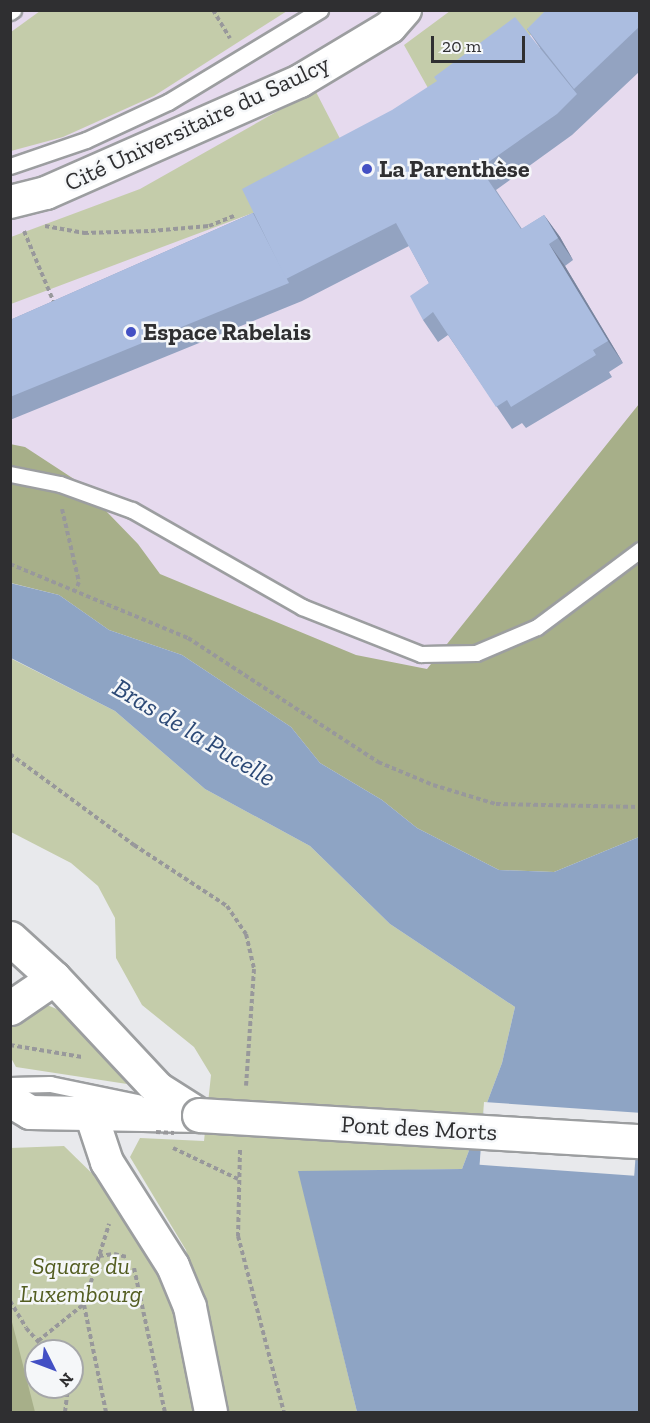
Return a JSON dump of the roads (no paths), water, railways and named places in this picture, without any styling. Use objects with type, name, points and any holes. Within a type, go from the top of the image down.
[{"type":"main road","points":[[10,938],[54,978],[158,1089],[199,1115]]},
{"type":"main road","points":[[10,1008],[54,978]]},
{"type":"main road","name":"Pont des Morts","points":[[10,1100],[30,1112],[199,1115],[639,1141]]},
{"type":"street","name":"Cité Universitaire du Saulcy","points":[[15,211],[46,193],[300,81],[390,27],[405,10]]},
{"type":"street","points":[[91,1114],[107,1162],[173,1266],[190,1307],[211,1413]]},
{"type":"lane","points":[[10,166],[86,140],[168,102],[320,10]]},
{"type":"lane","points":[[10,474],[60,484],[132,510],[302,607],[422,654],[476,652],[537,627],[639,550]]},
{"type":"lane","points":[[10,1085],[51,1084],[199,1115]]},
{"type":"water","name":"Bras de la Pucelle","points":[[10,583],[59,595],[109,630],[182,655],[291,727],[320,763],[382,800],[417,828],[499,870],[554,872],[639,837],[639,1412],[357,1412],[298,1171],[462,1169],[502,1063],[515,1007],[390,924],[310,846],[205,789],[115,711],[11,658]]},
{"type":"place","name":"La Parenthèse","points":[[367,169]]},
{"type":"place","name":"Espace Rabelais","points":[[131,332]]},
{"type":"park label","name":"Square du Luxembourg","points":[[81,1280]]}]
